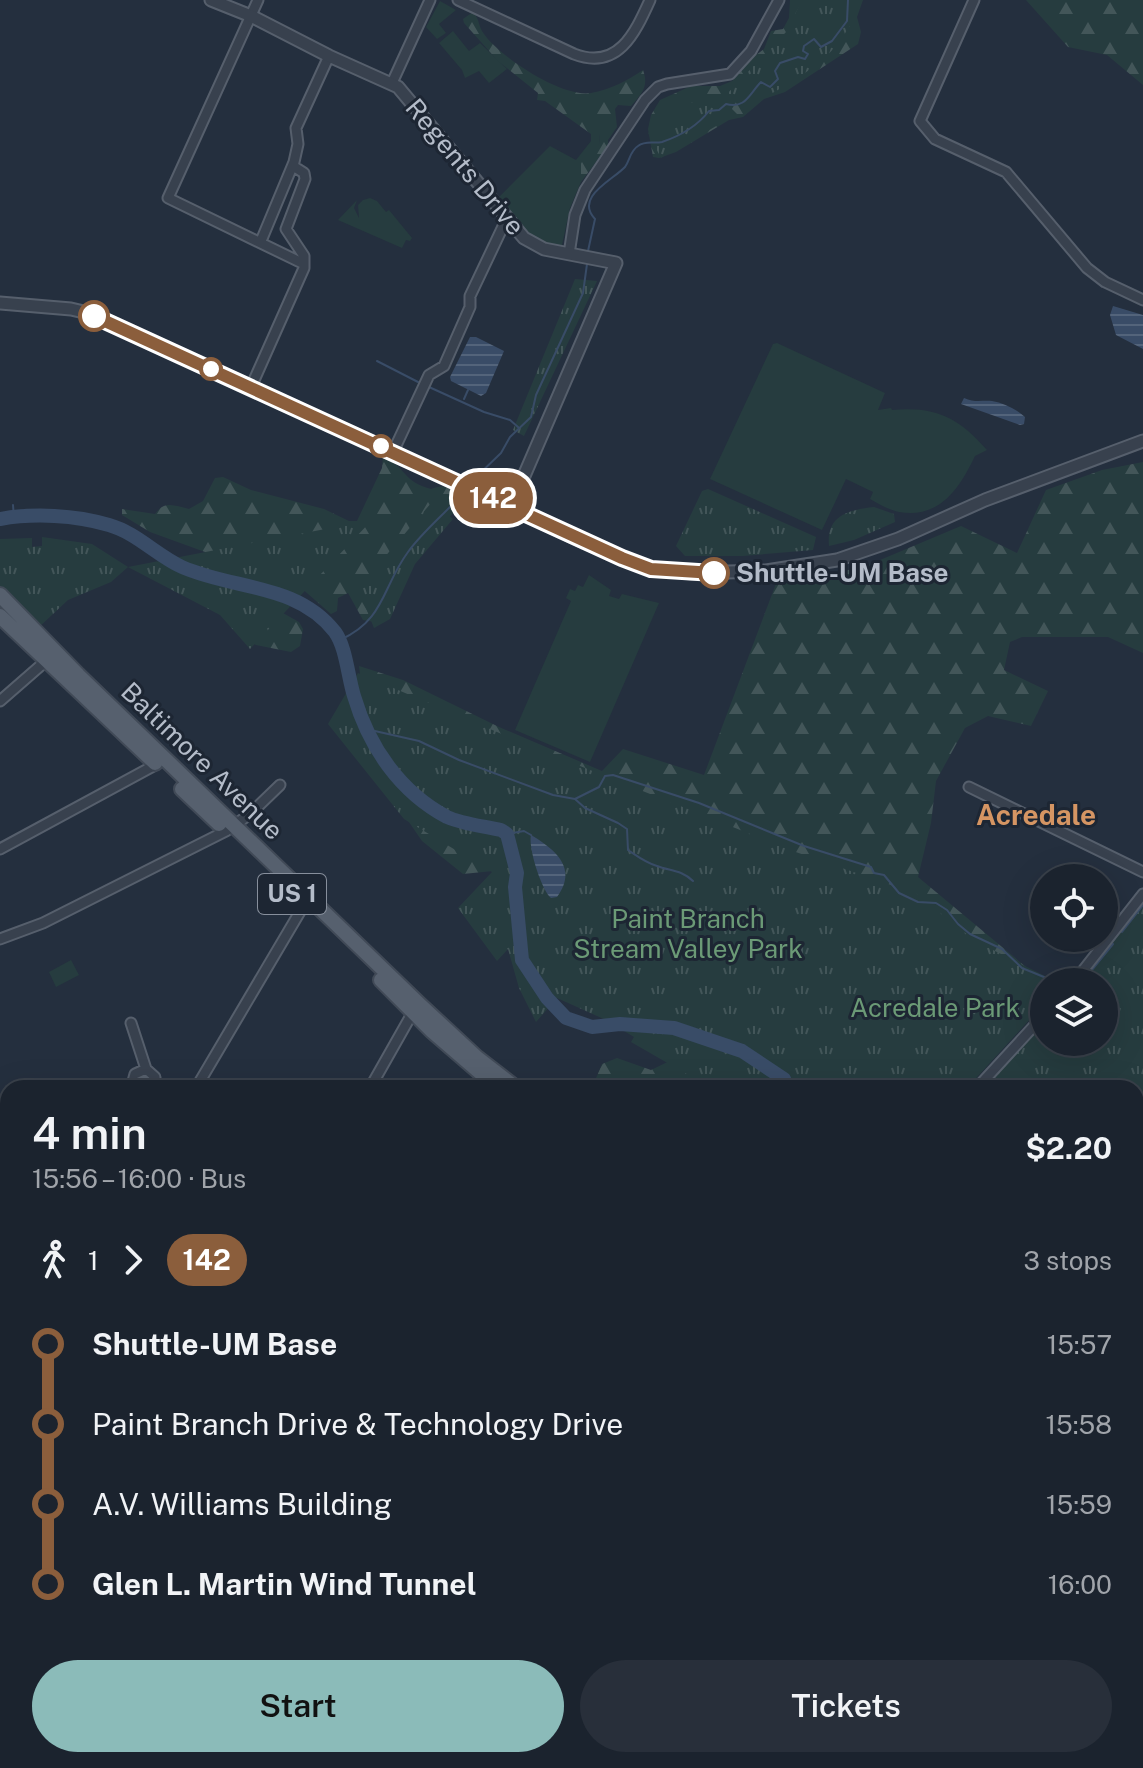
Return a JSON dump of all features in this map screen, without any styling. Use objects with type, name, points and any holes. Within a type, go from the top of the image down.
[{"type":"main road","name":"Baltimore Avenue","points":[[0,595],[304,905],[413,1012],[489,1080]]},
{"type":"main road","name":"Baltimore Avenue","points":[[0,616],[459,1042],[506,1080]]},
{"type":"street","name":"Regents Drive","points":[[211,0],[398,87],[524,238],[538,248],[616,263],[511,506]]},
{"type":"street","points":[[258,0],[168,198],[304,264]]},
{"type":"street","points":[[392,83],[430,0]]},
{"type":"street","points":[[458,0],[574,54],[590,58],[611,54],[626,44],[650,0]]},
{"type":"street","points":[[569,254],[575,215],[585,190],[645,100],[658,87],[667,84],[730,74],[751,51],[779,0]]},
{"type":"street","points":[[974,0],[920,121],[935,139],[1006,172],[1087,268],[1105,282],[1143,300]]},
{"type":"street","points":[[261,241],[293,166],[298,144],[296,128],[329,56]]},
{"type":"street","points":[[251,387],[304,264],[304,256],[286,229],[305,179],[304,173],[293,166]]},
{"type":"street","points":[[393,452],[429,375],[444,366],[470,309],[470,296],[507,218]]},
{"type":"street","points":[[0,303],[84,311],[579,540],[651,569],[692,573],[793,569],[837,560],[898,539],[985,500],[1143,441]]},
{"type":"street","points":[[0,701],[47,660]]},
{"type":"street","points":[[0,849],[157,764]]},
{"type":"street","points":[[0,939],[43,923],[230,828],[250,814],[280,785]]},
{"type":"street","points":[[969,787],[1143,872]]},
{"type":"street","points":[[1085,968],[1143,894]]},
{"type":"street","points":[[201,1080],[304,905]]},
{"type":"street","points":[[375,1080],[413,1012]]},
{"type":"street","points":[[131,1023],[146,1069],[155,1077],[153,1080]]},
{"type":"street","points":[[984,1080],[1030,1030]]},
{"type":"street","points":[[132,1080],[135,1074],[146,1069]]},
{"type":"green space","points":[[790,0],[863,0],[857,17],[861,32],[858,44],[785,92],[764,99],[743,117],[729,120],[676,152],[653,157],[648,129],[651,115],[660,100],[691,86],[720,86],[732,81],[764,49],[771,31],[783,29],[789,18]]},
{"type":"green space","points":[[802,0],[859,0],[852,21],[829,54],[814,67],[743,110],[727,94],[786,32]]},
{"type":"green space","points":[[1026,0],[1143,0],[1143,85],[1107,55],[1068,47]]},
{"type":"green space","points":[[440,1],[456,10],[439,24],[446,33],[437,39],[426,27]]},
{"type":"green space","points":[[473,12],[484,34],[503,54],[533,74],[564,89],[579,93],[598,92],[643,70],[645,85],[641,94],[631,106],[618,105],[615,109],[617,127],[608,140],[608,146],[581,182],[581,162],[600,143],[599,134],[591,134],[545,101],[537,100],[538,93],[498,61],[464,23],[463,19]]},
{"type":"green space","points":[[453,31],[469,51],[480,43],[507,69],[489,83],[479,71],[465,78],[439,43]]},
{"type":"green space","points":[[721,98],[737,114],[661,158],[648,133],[683,104]]},
{"type":"green space","points":[[599,133],[600,143],[581,174],[562,245],[551,245],[533,237],[497,199],[550,146],[576,160],[591,141],[591,134]]},
{"type":"green space","points":[[370,198],[386,212],[389,210],[412,238],[406,240],[402,248],[338,220],[357,200],[354,208],[359,218],[358,205]]},
{"type":"green space","points":[[575,279],[597,281],[524,436],[513,430]]},
{"type":"green space","points":[[777,343],[885,393],[878,410],[921,410],[946,416],[967,430],[987,450],[975,456],[963,479],[947,498],[926,511],[892,510],[870,499],[873,492],[846,479],[822,530],[710,479],[773,344]]},
{"type":"green space","points":[[383,456],[422,486],[450,489],[462,504],[421,546],[375,622],[363,620],[348,593],[338,598],[337,611],[331,614],[299,586],[150,532],[122,515],[122,509],[155,514],[166,505],[189,509],[203,501],[215,478],[223,477],[251,490],[357,521],[382,468]]},
{"type":"green space","points":[[1143,462],[1143,653],[1108,637],[1022,637],[1010,642],[1004,670],[1048,691],[1031,726],[988,716],[965,728],[936,781],[931,823],[918,877],[1030,970],[1030,976],[361,682],[359,666],[403,680],[499,727],[602,771],[623,749],[704,775],[777,581],[861,568],[961,526],[1017,553],[1046,490],[1102,470]]},
{"type":"green space","points":[[708,489],[816,537],[813,550],[743,556],[685,556],[676,546],[702,491]]},
{"type":"green space","points":[[432,502],[453,519],[415,564],[390,619],[374,628],[358,588]]},
{"type":"green space","points":[[874,507],[894,514],[895,522],[854,540],[829,546],[831,527],[835,521],[848,512]]},
{"type":"green space","points":[[372,520],[250,649],[220,615],[128,567]]},
{"type":"green space","points":[[42,537],[92,544],[128,567],[111,582],[68,600],[38,628],[0,587],[0,539],[32,538],[32,547],[42,546]]},
{"type":"green space","points":[[589,575],[611,590],[609,596],[619,599],[622,594],[659,603],[590,762],[515,730],[571,601],[566,598],[570,589],[575,591],[578,585],[583,587]]},
{"type":"green space","points":[[274,608],[299,622],[303,629],[300,646],[291,652],[256,645],[241,636]]},
{"type":"green space","name":"Paint Branch Stream Valley Park","points":[[358,673],[790,850],[917,894],[975,941],[1030,968],[1030,1019],[974,1080],[697,1080],[631,1042],[634,1037],[606,1020],[557,998],[536,1022],[519,988],[508,949],[497,961],[458,908],[492,872],[404,819],[328,724]]},
{"type":"green space","points":[[398,806],[493,871],[463,874],[422,841]]},
{"type":"green space","name":"Acredale Park","points":[[1143,904],[1143,1080],[989,1080],[1030,1035],[1030,1056],[1118,1056],[1118,968],[1090,968],[1103,952],[1118,952],[1118,934]]},
{"type":"green space","points":[[71,960],[79,975],[56,987],[49,972]]},
{"type":"green space","points":[[680,1056],[730,1080],[595,1080],[602,1064],[617,1058],[651,1070]]},
{"type":"water","points":[[1113,306],[1143,315],[1143,349],[1116,335],[1110,315]]},
{"type":"water","points":[[470,337],[504,351],[486,393],[481,396],[451,381],[450,377]]},
{"type":"water","points":[[964,398],[1005,405],[1025,417],[1024,424],[961,404]]},
{"type":"water","points":[[531,835],[556,854],[565,869],[563,887],[557,897],[551,898],[539,877],[531,849]]},
{"type":"waterway","points":[[588,251],[595,219],[590,211],[592,196],[625,167],[635,148],[644,143],[662,142],[675,137],[709,111],[719,110],[726,104],[743,102],[761,82],[770,87],[778,79],[775,71],[780,63],[798,57],[805,59],[808,54],[803,51],[804,46],[814,39],[821,47],[832,41],[847,21],[848,0]]},
{"type":"waterway","points":[[473,480],[531,417],[536,395],[583,293],[587,264]]},
{"type":"waterway","points":[[377,361],[418,382]]},
{"type":"waterway","points":[[429,387],[484,412],[510,420],[518,427]]},
{"type":"waterway","points":[[464,399],[468,390]]},
{"type":"waterway","points":[[340,640],[366,623],[408,552],[464,492]]},
{"type":"waterway","points":[[13,505],[14,518]]},
{"type":"waterway","points":[[0,519],[54,516],[109,525],[129,533],[182,567],[284,596],[320,616],[339,638],[360,715],[388,766],[415,795],[447,817],[507,834],[517,873],[515,887],[522,960],[547,998],[566,1018],[592,1027],[620,1024],[674,1028],[742,1051],[784,1080]]},
{"type":"waterway","points":[[366,729],[419,741],[459,760],[553,795],[575,799],[585,808],[627,829],[628,850],[649,863],[680,873],[693,881]]},
{"type":"waterway","points":[[575,799],[599,787],[605,776],[613,775],[699,803],[804,846],[871,867],[874,873],[884,875],[899,893],[918,902],[936,903],[970,934],[1002,949],[1022,968],[1030,971]]},
{"type":"waterway","points":[[507,834],[524,831],[531,835]]},
{"type":"waterway","points":[[1122,932],[1143,905]]},
{"type":"waterway","points":[[1093,968],[1106,952]]},
{"type":"bus line","name":"142","points":[[94,316],[622,558],[651,569],[714,573]]},
{"type":"place","name":"Shuttle-UM Base","points":[[714,573]]},
{"type":"district","name":"Acredale","points":[[1036,815]]}]
